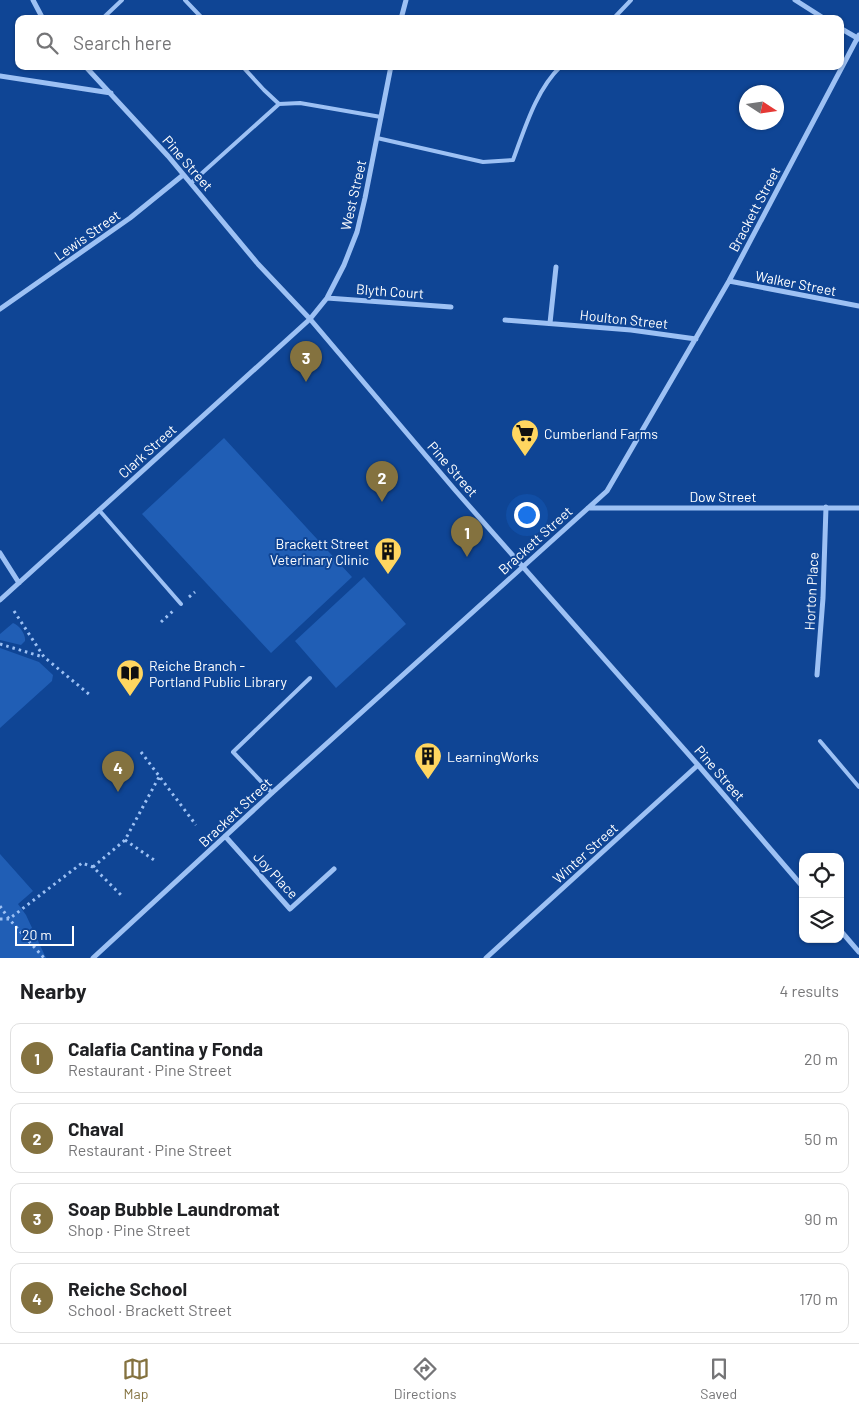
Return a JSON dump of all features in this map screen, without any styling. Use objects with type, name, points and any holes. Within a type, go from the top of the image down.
[{"type":"street","points":[[33,0],[41,15]]},
{"type":"street","points":[[402,15],[406,0]]},
{"type":"street","points":[[795,0],[819,15]]},
{"type":"street","points":[[844,30],[858,37]]},
{"type":"street","name":"Brackett Street","points":[[844,64],[858,37]]},
{"type":"street","name":"Pine Street","points":[[89,70],[168,156],[258,264],[310,319],[522,566],[799,882]]},
{"type":"street","name":"West Street","points":[[310,319],[327,298],[357,232],[390,70]]},
{"type":"street","name":"Brackett Street","points":[[93,958],[522,566],[608,491],[729,282],[841,70]]},
{"type":"street","points":[[0,76],[111,93]]},
{"type":"street","name":"Lewis Street","points":[[0,309],[130,218],[183,175]]},
{"type":"street","points":[[550,323],[556,267]]},
{"type":"street","name":"Walker Street","points":[[729,282],[859,306]]},
{"type":"street","name":"Blyth Court","points":[[327,298],[451,307]]},
{"type":"street","name":"Clark Street","points":[[0,600],[310,319]]},
{"type":"street","name":"Houlton Street","points":[[505,320],[631,330],[696,338]]},
{"type":"street","name":"Horton Place","points":[[817,675],[823,598],[826,507]]},
{"type":"street","name":"Dow Street","points":[[588,508],[859,508]]},
{"type":"street","points":[[0,552],[19,583]]},
{"type":"street","name":"Winter Street","points":[[486,958],[698,765]]},
{"type":"street","name":"Joy Place","points":[[225,836],[290,909],[334,869]]},
{"type":"street","points":[[844,935],[859,952]]},
{"type":"lane","points":[[106,15],[122,0]]},
{"type":"lane","points":[[185,0],[199,15]]},
{"type":"lane","points":[[617,15],[631,0]]},
{"type":"lane","points":[[246,70],[279,104]]},
{"type":"lane","points":[[377,138],[483,162],[513,160],[525,126],[548,78],[556,70]]},
{"type":"lane","points":[[191,183],[279,104],[300,103],[381,117]]},
{"type":"lane","points":[[99,510],[181,604]]},
{"type":"lane","points":[[272,793],[233,752],[310,678]]},
{"type":"lane","points":[[820,741],[859,787]]},
{"type":"path","points":[[14,611],[44,658],[90,695]]},
{"type":"path","points":[[0,644],[44,658]]},
{"type":"path","points":[[141,752],[196,825]]},
{"type":"path","points":[[93,867],[125,840],[159,777]]},
{"type":"path","points":[[125,840],[157,862]]},
{"type":"path","points":[[0,918],[9,919],[82,863],[93,867],[120,895]]},
{"type":"path","points":[[0,906],[9,919],[44,958]]},
{"type":"shaded area","points":[[224,438],[352,577],[271,653],[142,514]]},
{"type":"shaded area","points":[[364,577],[406,624],[336,688],[295,641]]},
{"type":"shaded area","points":[[13,623],[23,633],[25,641],[21,645],[0,640],[0,634]]},
{"type":"shaded area","points":[[0,648],[39,662],[53,675],[52,681],[0,728]]},
{"type":"shaded area","points":[[0,854],[33,891],[18,904],[26,915],[46,958],[0,958]]},
{"type":"place","name":"Soap Bubble Laundromat","points":[[306,382]]},
{"type":"place","name":"Cumberland Farms","points":[[525,457]]},
{"type":"place","name":"Chaval","points":[[382,502]]},
{"type":"place","name":"Calafia Cantina y Fonda","points":[[467,557]]},
{"type":"place","name":"Brackett Street Veterinary Clinic","points":[[388,575]]},
{"type":"place","name":"Reiche Branch - Portland Public Library","points":[[130,697]]},
{"type":"place","name":"LearningWorks","points":[[428,780]]},
{"type":"place","name":"Reiche School","points":[[118,792]]}]
